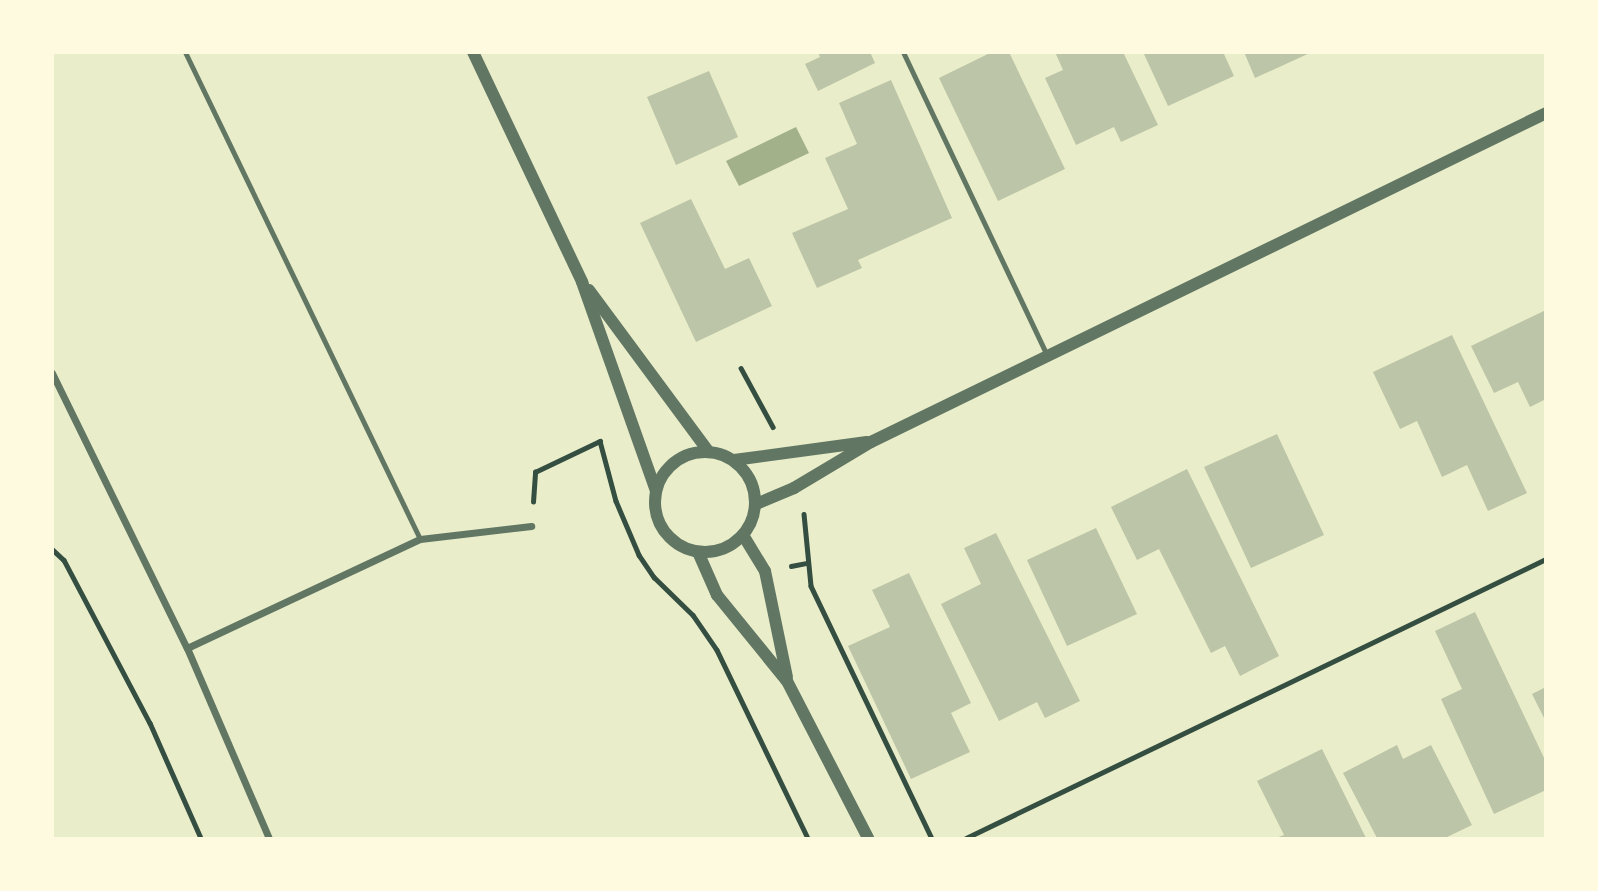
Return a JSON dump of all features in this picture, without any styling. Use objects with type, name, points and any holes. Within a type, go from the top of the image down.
[{"type":"street","points":[[473,52],[582,282],[656,491],[656,507],[669,537],[698,552],[731,546],[743,535],[756,504],[746,472],[734,460],[708,451],[681,457],[661,477],[656,491]]},
{"type":"street","points":[[756,504],[794,488],[871,442],[1545,113]]},
{"type":"street","points":[[582,282],[677,404],[708,451]]},
{"type":"street","points":[[52,373],[187,648],[269,838]]},
{"type":"street","points":[[734,460],[871,442]]},
{"type":"street","points":[[187,648],[420,539],[531,526]]},
{"type":"street","points":[[743,535],[765,571],[788,681]]},
{"type":"street","points":[[698,552],[717,594],[788,681],[868,838]]},
{"type":"lane","points":[[185,52],[420,539]]},
{"type":"lane","points":[[902,52],[1047,355]]},
{"type":"path","points":[[531,526],[535,472],[600,441],[616,501],[639,555],[654,577],[693,615],[717,650],[808,838]]},
{"type":"path","points":[[52,549],[64,560],[138,700],[201,838]]},
{"type":"path","points":[[966,838],[1545,559]]},
{"type":"path","points":[[820,604],[932,838]]},
{"type":"shaded area","points":[[796,127],[809,153],[739,186],[726,161]]},
{"type":"building","points":[[818,52],[870,52],[875,63],[818,91],[805,64],[820,57]]},
{"type":"building","points":[[992,52],[1009,52],[1065,169],[998,201],[939,78]]},
{"type":"building","points":[[1055,52],[1123,52],[1158,125],[1121,142],[1114,127],[1076,145],[1045,78],[1063,70]]},
{"type":"building","points":[[1143,52],[1223,52],[1234,76],[1168,106]]},
{"type":"building","points":[[1244,52],[1312,52],[1255,78]]},
{"type":"building","points":[[709,71],[738,137],[676,165],[647,97]]},
{"type":"building","points":[[891,80],[952,218],[858,260],[862,268],[817,288],[792,233],[848,209],[825,158],[857,144],[839,103]]},
{"type":"building","points":[[691,199],[725,269],[749,258],[772,306],[696,342],[640,223]]},
{"type":"building","points":[[1546,310],[1546,399],[1530,407],[1518,382],[1494,393],[1471,346]]},
{"type":"building","points":[[1452,335],[1527,493],[1488,511],[1467,465],[1442,477],[1417,421],[1400,429],[1373,372]]},
{"type":"building","points":[[1277,434],[1324,535],[1251,568],[1204,467]]},
{"type":"building","points":[[1187,469],[1279,656],[1240,676],[1225,646],[1211,653],[1159,549],[1137,560],[1111,507]]},
{"type":"building","points":[[1096,528],[1137,614],[1067,646],[1027,560]]},
{"type":"building","points":[[996,533],[1080,701],[1045,718],[1037,702],[999,721],[941,604],[981,584],[964,548]]},
{"type":"building","points":[[909,573],[971,703],[951,713],[970,752],[911,779],[848,646],[890,627],[872,590]]},
{"type":"building","points":[[1475,612],[1546,762],[1546,790],[1494,814],[1441,699],[1462,689],[1435,631]]},
{"type":"building","points":[[1546,687],[1546,722],[1532,694]]},
{"type":"building","points":[[1397,745],[1403,759],[1431,745],[1472,825],[1445,838],[1377,838],[1343,773]]},
{"type":"building","points":[[1322,749],[1366,838],[1276,838],[1284,835],[1257,781]]}]
